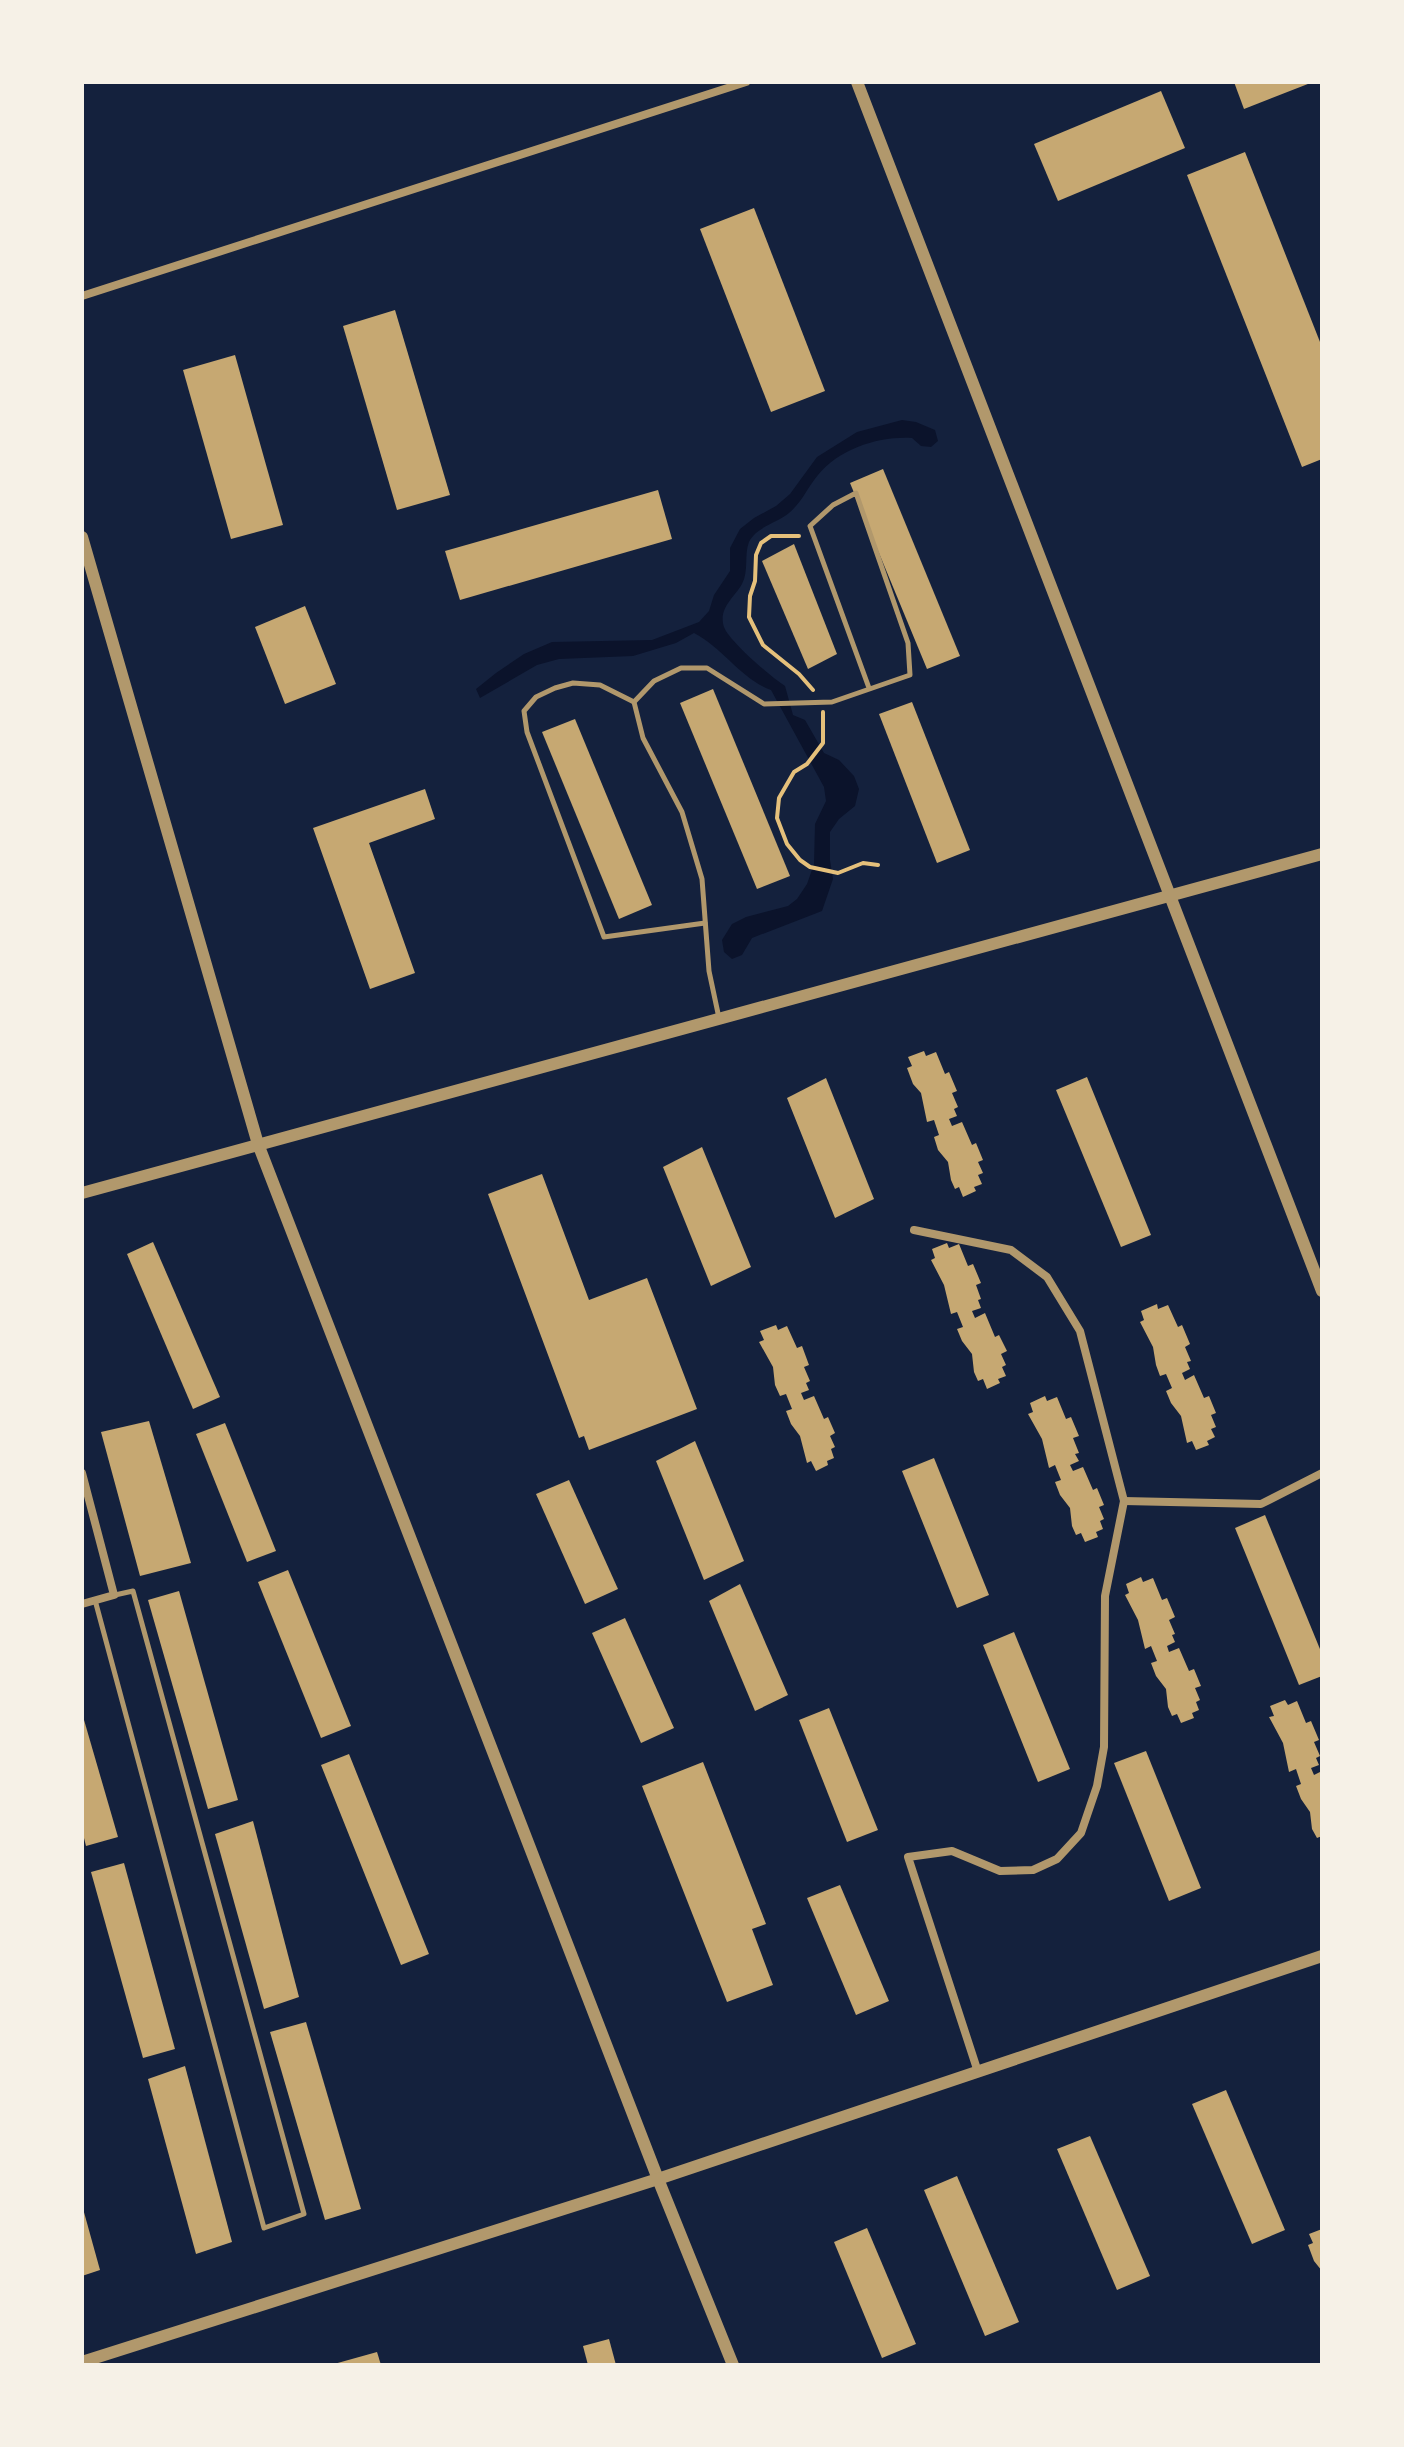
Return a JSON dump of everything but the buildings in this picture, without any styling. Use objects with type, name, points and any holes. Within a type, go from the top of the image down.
[{"type":"street","points":[[82,296],[746,82]]},
{"type":"street","points":[[857,82],[1322,1291]]},
{"type":"street","points":[[82,537],[258,1144],[658,2179],[733,2365]]},
{"type":"street","points":[[82,1193],[1322,854]]},
{"type":"street","points":[[914,1230],[1011,1250],[1047,1277],[1080,1331],[1124,1501],[1105,1596],[1104,1747],[1097,1786],[1081,1833],[1057,1859],[1033,1870],[1000,1871],[952,1851],[908,1857],[978,2072]]},
{"type":"street","points":[[82,1473],[114,1595],[82,1604]]},
{"type":"street","points":[[1124,1501],[1261,1504],[1322,1473]]},
{"type":"street","points":[[82,2362],[658,2179],[1322,1956]]},
{"type":"lane","points":[[634,702],[654,681],[681,668],[707,668],[764,704],[832,702],[910,675],[908,643],[856,493],[833,505],[810,526],[869,688]]},
{"type":"lane","points":[[705,923],[604,937],[527,732],[524,711],[536,697],[573,683],[600,685],[634,702],[643,738],[682,812],[702,879],[709,971],[720,1019]]},
{"type":"lane","points":[[95,1600],[264,2228],[304,2214],[133,1591],[114,1595]]},
{"type":"path","points":[[814,536],[771,536],[761,543],[756,555],[749,617],[763,645],[799,674],[815,692]]},
{"type":"path","points":[[819,703],[823,714],[823,743],[807,764],[794,772],[779,798],[777,818],[787,844],[810,867],[838,873],[863,863],[878,865]]},
{"type":"water","points":[[902,420],[935,430],[938,441],[931,447],[921,446],[912,438],[887,439],[849,451],[827,466],[794,508],[752,537],[744,579],[723,614],[724,627],[734,641],[785,686],[793,715],[805,720],[824,753],[839,760],[854,776],[859,789],[855,806],[839,819],[830,832],[833,879],[822,911],[752,938],[742,955],[732,959],[724,952],[722,940],[732,924],[788,906],[807,884],[814,864],[815,824],[826,801],[824,787],[771,690],[750,679],[694,633],[676,643],[633,656],[559,659],[537,665],[480,698],[476,689],[524,654],[552,642],[652,640],[699,622],[709,611],[714,595],[730,571],[730,548],[740,529],[790,494],[817,457],[857,432]]}]
